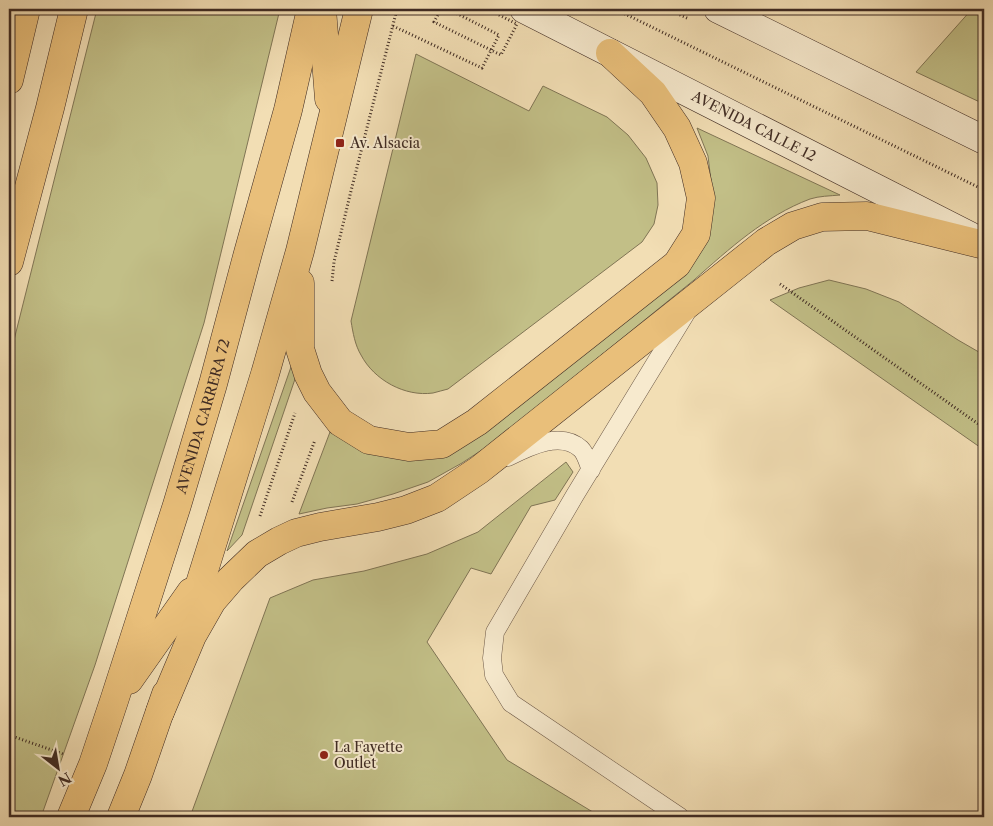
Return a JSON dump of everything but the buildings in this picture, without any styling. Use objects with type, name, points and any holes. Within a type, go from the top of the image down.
[{"type":"highway","points":[[9,80],[26,9]]},
{"type":"highway","points":[[9,262],[74,9]]},
{"type":"highway","name":"AVENIDA CARRERA 72","points":[[71,817],[93,764],[114,701],[177,505],[213,384],[288,110],[311,9]]},
{"type":"highway","points":[[322,9],[331,123]]},
{"type":"highway","points":[[160,712],[265,374],[300,251],[359,9]]},
{"type":"highway","points":[[300,251],[300,349],[308,374],[318,392],[340,422],[369,440],[409,447],[442,444],[477,422],[677,264],[696,234],[701,198],[694,163],[677,128],[653,94],[610,53]]},
{"type":"highway","points":[[121,817],[160,712],[192,636],[212,601],[257,554],[296,533],[378,517],[406,510],[437,498],[479,470],[766,242],[793,226],[822,217],[867,216],[984,244]]},
{"type":"highway","points":[[114,701],[203,575]]},
{"type":"main road","name":"AVENIDA CALLE 12","points":[[524,9],[984,244]]},
{"type":"main road","points":[[718,9],[984,140]]},
{"type":"lane","points":[[680,817],[511,702],[494,675],[492,658],[495,632],[693,300]]},
{"type":"lane","points":[[479,470],[517,452],[554,440],[569,441],[581,448],[591,470]]},
{"type":"path","points":[[331,290],[334,262],[398,9]]},
{"type":"path","points":[[440,9],[434,22],[501,55],[517,24],[487,9]]},
{"type":"path","points":[[393,26],[482,68],[499,35],[448,9]]},
{"type":"path","points":[[615,9],[984,190]]},
{"type":"path","points":[[780,284],[984,428]]},
{"type":"path","points":[[258,521],[295,413]]},
{"type":"path","points":[[290,509],[318,432]]},
{"type":"path","points":[[9,735],[63,754]]},
{"type":"shaded area","points":[[97,9],[280,9],[204,323],[95,665],[41,817],[9,817],[9,360]]},
{"type":"shaded area","points":[[972,9],[984,9],[984,104],[916,72]]},
{"type":"shaded area","points":[[416,54],[529,111],[543,86],[607,117],[628,135],[646,158],[657,183],[658,205],[654,224],[642,242],[448,389],[422,394],[391,385],[374,372],[359,351],[354,339],[351,321]]},
{"type":"shaded area","points":[[697,128],[840,195],[810,199],[778,214],[748,234],[494,442],[462,463],[428,482],[393,494],[357,504],[299,514],[330,432],[362,448],[398,457],[686,272],[713,198],[708,156]]},
{"type":"shaded area","points":[[829,280],[866,289],[899,302],[984,355],[984,450],[770,300],[799,288]]},
{"type":"shaded area","points":[[292,364],[295,379],[242,535],[227,551]]},
{"type":"shaded area","points":[[566,462],[573,472],[555,500],[531,506],[491,574],[471,568],[427,642],[507,760],[601,817],[190,817],[270,598],[313,580],[364,571],[427,554],[478,532]]},
{"type":"place","name":"Av. Alsacia","points":[[340,143]]},
{"type":"place","name":"La Fayette Outlet","points":[[324,755]]}]
